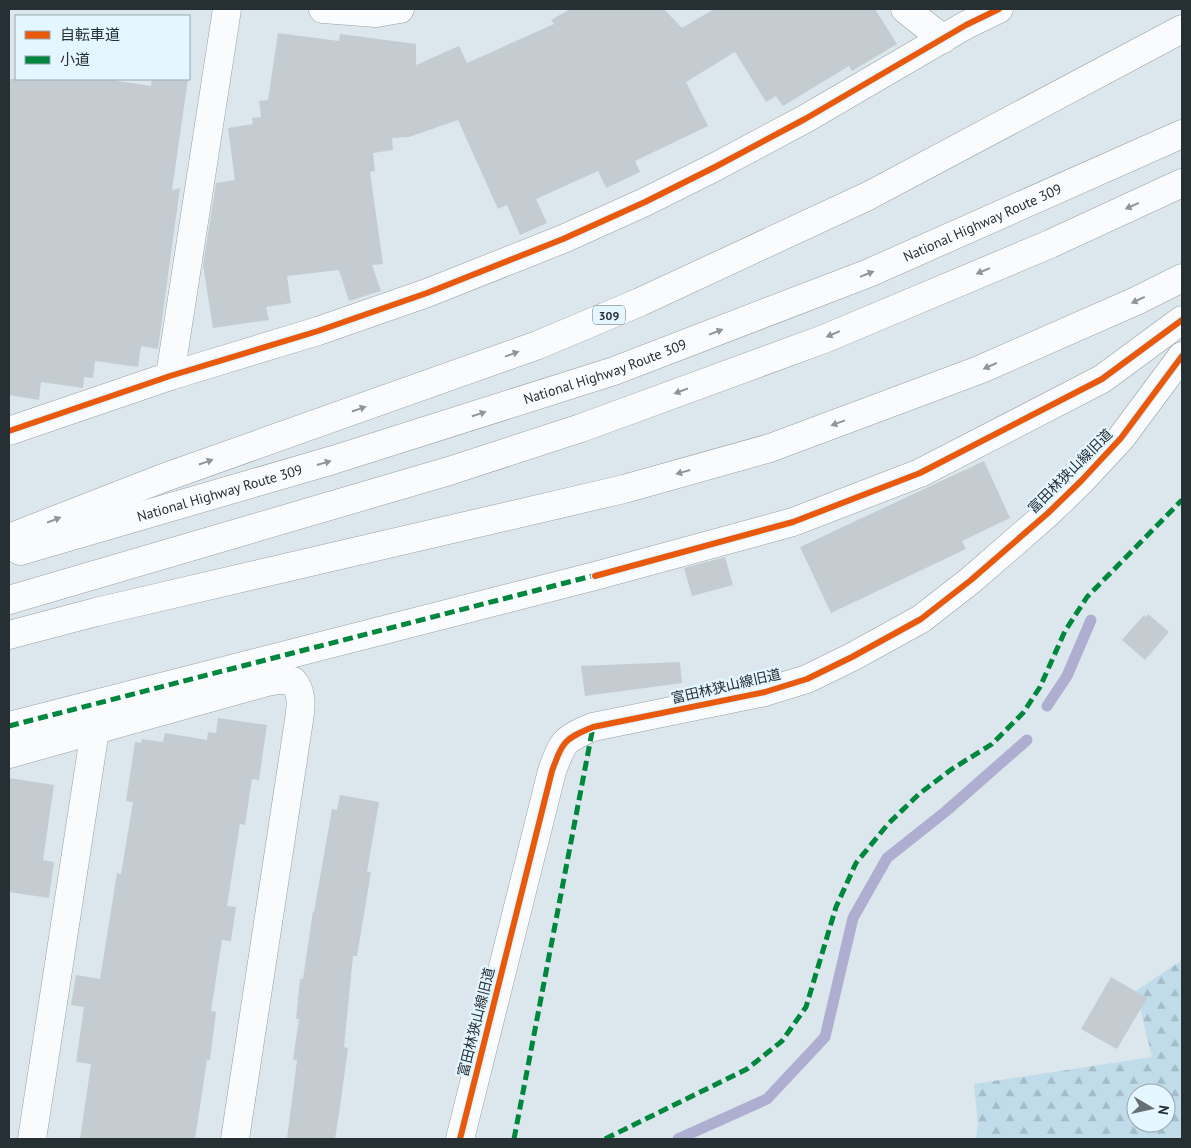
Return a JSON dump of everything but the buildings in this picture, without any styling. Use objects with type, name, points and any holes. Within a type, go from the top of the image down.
[{"type":"main road","points":[[170,376],[227,9]]},
{"type":"main road","points":[[323,9],[376,13],[400,9]]},
{"type":"main road","points":[[905,9],[943,39]]},
{"type":"main road","points":[[9,431],[170,376],[318,331],[427,293],[563,239],[645,202],[715,167],[806,119],[943,39],[1000,9]]},
{"type":"main road","name":"309","points":[[9,538],[163,478],[538,345],[640,302],[868,196],[1182,29]]},
{"type":"main road","name":"National Highway Route 309","points":[[9,554],[333,460],[614,371],[869,273],[1182,134]]},
{"type":"main road","points":[[9,600],[449,471],[582,428],[824,339],[1050,244],[1179,185]]},
{"type":"main road","points":[[9,634],[624,489],[770,448],[979,370],[1136,301],[1182,278]]},
{"type":"main road","points":[[9,726],[595,576],[793,522],[920,473],[1102,379],[1182,320]]},
{"type":"main road","name":"富田林狭山線旧道","points":[[460,1139],[552,771],[561,747],[573,735],[593,727],[765,692],[807,679],[921,619],[971,580],[1048,513],[1081,481],[1121,438],[1182,356]]},
{"type":"main road","points":[[9,754],[266,682],[278,680],[293,681],[300,689],[299,720],[235,1139]]},
{"type":"main road","points":[[32,1139],[95,730]]},
{"type":"green space","points":[[1182,960],[1182,1139],[976,1139],[978,1124],[974,1084],[1152,1057],[1136,991]]},
{"type":"waterway","points":[[1047,706],[1067,676],[1091,620]]},
{"type":"waterway","points":[[678,1139],[767,1099],[825,1037],[853,918],[887,858],[945,812],[1027,740]]},
{"type":"marked path","points":[[605,1139],[747,1069],[782,1041],[806,1007],[836,907],[856,863],[888,824],[919,794],[952,769],[992,744],[1023,713],[1040,687],[1065,631],[1087,597],[1182,500]]},
{"type":"marked path","points":[[9,726],[600,574]]},
{"type":"marked path","points":[[514,1139],[593,727]]},
{"type":"cycle path","points":[[9,431],[170,376],[318,331],[427,293],[563,239],[645,202],[715,167],[805,119],[966,25],[999,9]]},
{"type":"cycle path","points":[[595,576],[793,522],[920,473],[1102,379],[1182,320]]},
{"type":"cycle path","points":[[460,1139],[552,771],[559,753],[566,742],[570,738],[593,727],[765,692],[807,679],[921,619],[971,580],[1048,513],[1081,481],[1121,438],[1182,356]]}]
